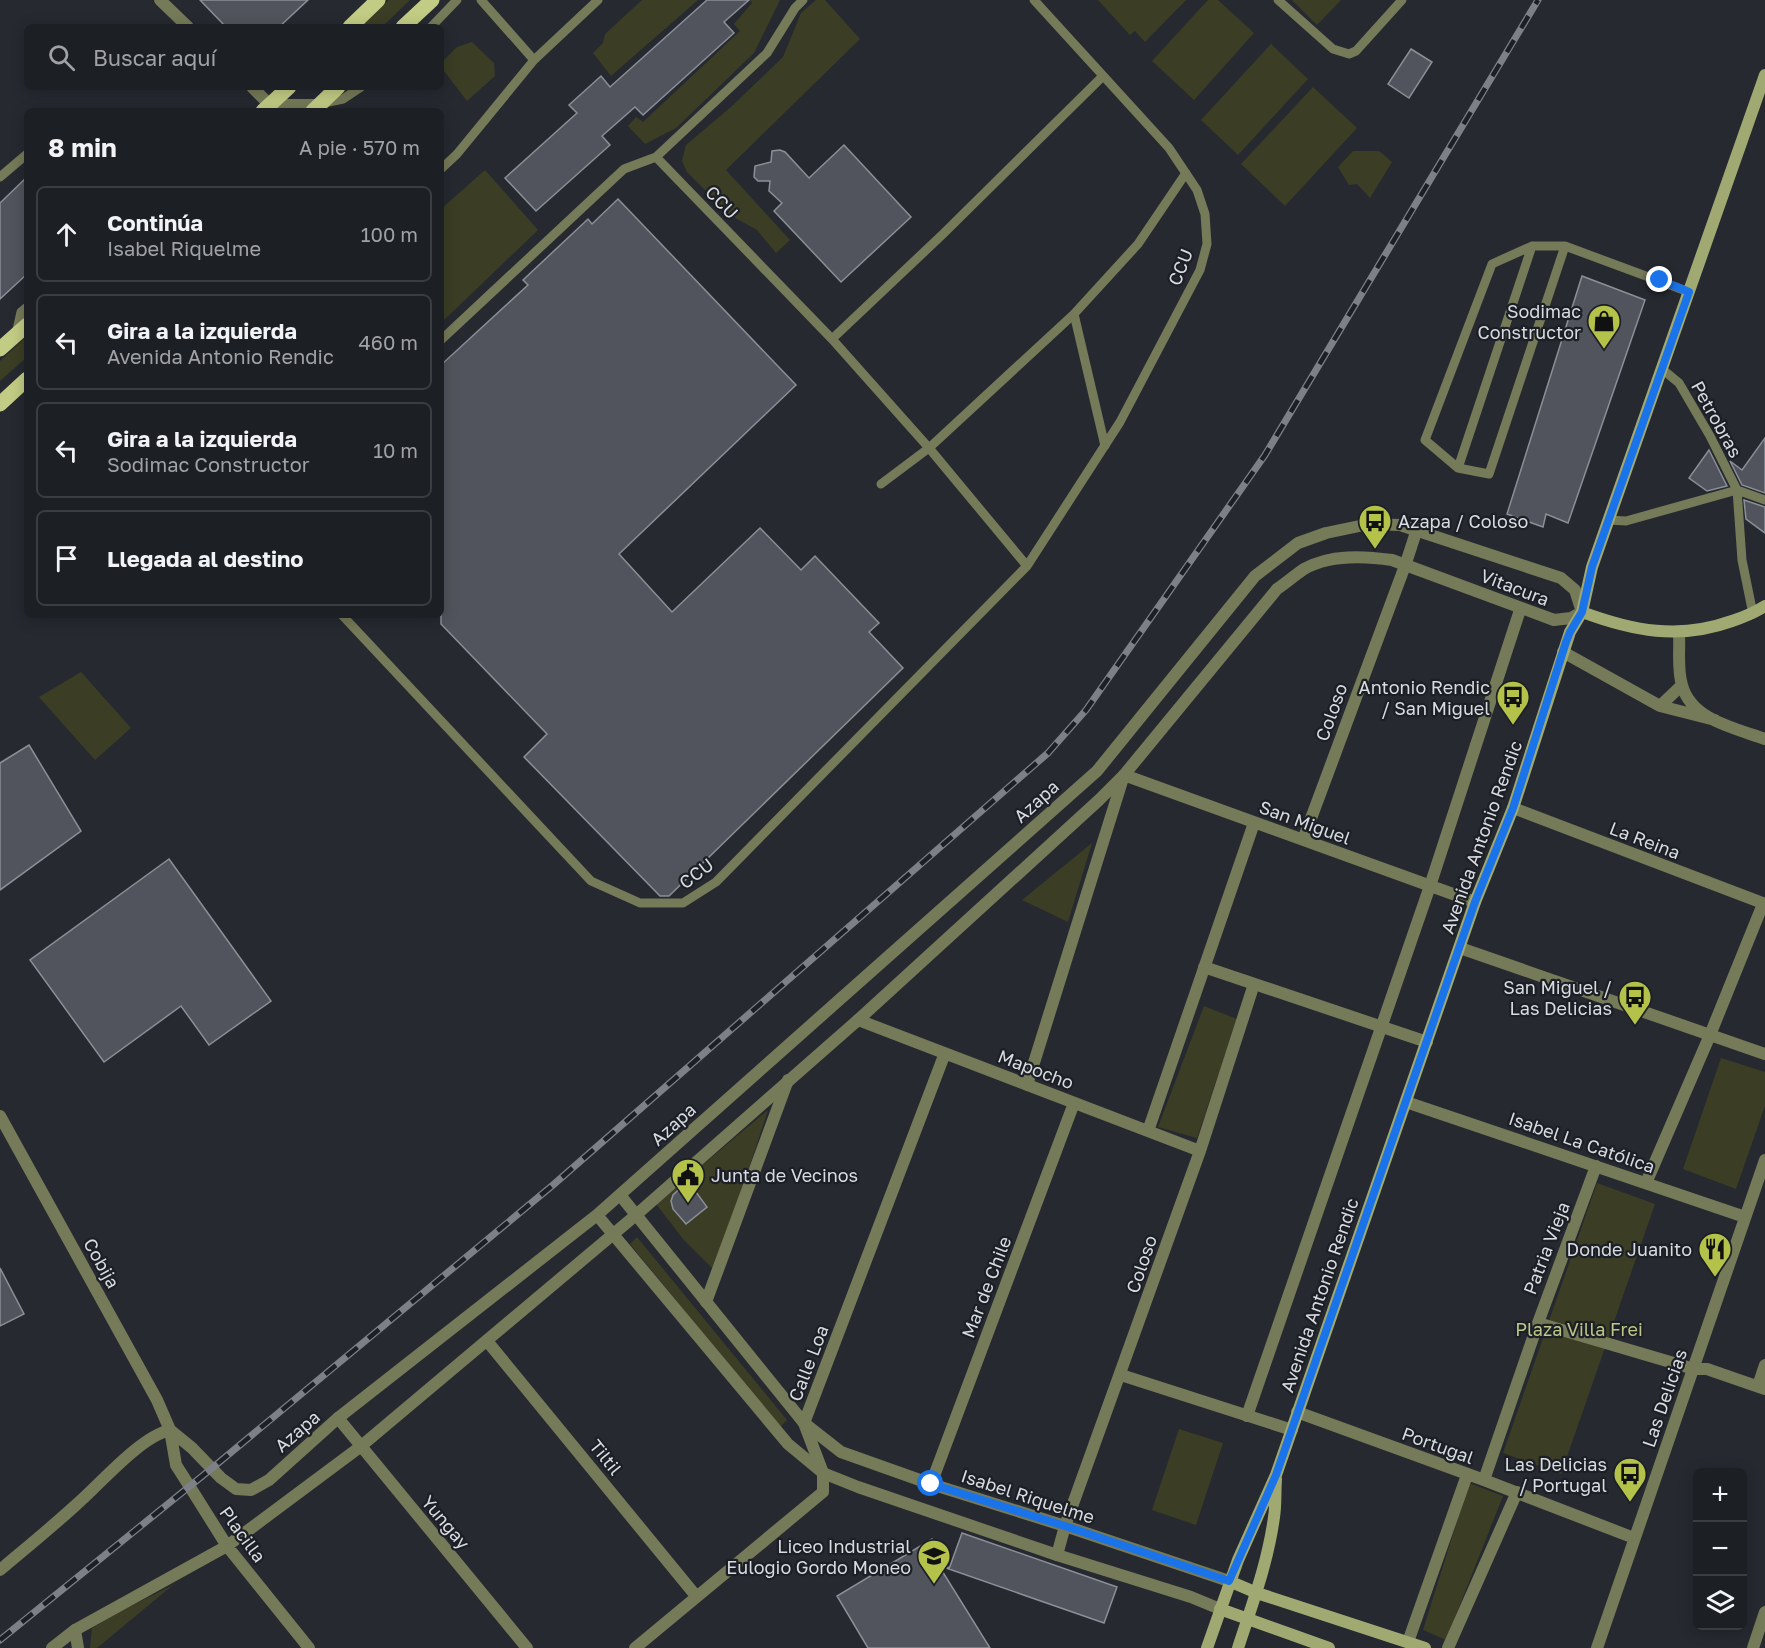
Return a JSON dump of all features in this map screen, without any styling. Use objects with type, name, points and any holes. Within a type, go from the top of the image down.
[{"type":"main road","points":[[353,24],[378,0]]},
{"type":"main road","points":[[406,24],[432,0]]},
{"type":"main road","name":"Avenida Antonio Rendic","points":[[1207,1648],[1229,1581],[1276,1475],[1475,902],[1513,808],[1570,632],[1582,612],[1592,567],[1765,75]]},
{"type":"main road","points":[[267,108],[286,90]]},
{"type":"main road","points":[[316,108],[335,90]]},
{"type":"main road","points":[[0,349],[21,330]]},
{"type":"main road","points":[[0,404],[24,382]]},
{"type":"main road","points":[[1582,612],[1640,629],[1679,633],[1713,628],[1753,614],[1765,606]]},
{"type":"main road","name":"Avenida Antonio Rendic","points":[[1238,1648],[1257,1593],[1275,1516],[1276,1475]]},
{"type":"main road","name":"Isabel Riquelme","points":[[1229,1581],[1257,1593],[1425,1648]]},
{"type":"main road","points":[[1220,1609],[1327,1647]]},
{"type":"main road","points":[[1302,1648],[1327,1647]]},
{"type":"street","points":[[160,0],[185,24]]},
{"type":"street","points":[[254,90],[267,108],[316,108]]},
{"type":"street","name":"Vitacura","points":[[1124,775],[1277,589],[1305,568],[1333,559],[1367,556],[1406,563],[1554,620],[1571,618],[1582,612],[1575,590],[1561,578],[1417,529],[1400,525],[1369,524],[1326,533]]},
{"type":"street","name":"Coloso","points":[[1303,840],[1417,529]]},
{"type":"street","name":"Azapa","points":[[170,1430],[236,1489],[251,1490],[268,1480],[338,1418],[597,1215],[1097,771],[1255,576],[1298,543],[1326,533]]},
{"type":"street","name":"Avenida Antonio Rendic","points":[[1247,1416],[1430,886],[1520,613],[1519,608]]},
{"type":"street","points":[[1679,633],[1682,685],[1694,708],[1715,720]]},
{"type":"street","points":[[1563,652],[1660,706],[1715,720],[1765,739]]},
{"type":"street","points":[[1660,706],[1682,685]]},
{"type":"street","points":[[52,1648],[75,1630],[227,1546],[360,1447],[636,1215],[858,1020],[1082,817],[1124,775]]},
{"type":"street","points":[[1027,1085],[1124,775]]},
{"type":"street","name":"San Miguel","points":[[1124,775],[1475,902]]},
{"type":"street","name":"La Reina","points":[[1513,808],[1764,904]]},
{"type":"street","points":[[1148,1131],[1254,823]]},
{"type":"street","points":[[1646,1183],[1764,904]]},
{"type":"street","points":[[1460,948],[1765,1054]]},
{"type":"street","points":[[1204,967],[1427,1042]]},
{"type":"street","name":"Coloso","points":[[1057,1555],[1065,1526],[1200,1151],[1254,984]]},
{"type":"street","name":"Mapocho","points":[[858,1020],[1200,1151]]},
{"type":"street","name":"Calle Loa","points":[[823,1473],[804,1424],[945,1053]]},
{"type":"street","points":[[706,1302],[788,1080]]},
{"type":"street","name":"Isabel La Católica","points":[[1406,1102],[1746,1217]]},
{"type":"street","name":"Mar de Chile","points":[[931,1484],[1074,1103]]},
{"type":"street","name":"Cobija","points":[[0,1116],[158,1400],[170,1430]]},
{"type":"street","name":"Las Delicias","points":[[1597,1648],[1765,1160]]},
{"type":"street","name":"Patria Vieja","points":[[1485,1480],[1538,1323],[1596,1166]]},
{"type":"street","name":"Isabel Riquelme","points":[[620,1195],[804,1424],[841,1452],[931,1484],[1229,1581]]},
{"type":"street","points":[[597,1215],[788,1444],[823,1473],[1057,1555],[1191,1597],[1220,1609]]},
{"type":"street","points":[[1538,1323],[1694,1369],[1707,1370],[1761,1388],[1765,1365]]},
{"type":"street","name":"Tiltil","points":[[488,1341],[696,1596]]},
{"type":"street","points":[[1121,1375],[1292,1430]]},
{"type":"street","name":"Portugal","points":[[1297,1412],[1517,1492],[1634,1539]]},
{"type":"street","name":"Yungay","points":[[338,1418],[527,1648]]},
{"type":"street","points":[[0,1570],[144,1443],[170,1430]]},
{"type":"street","name":"Placilla","points":[[170,1430],[176,1465],[227,1546],[309,1648]]},
{"type":"street","points":[[635,1648],[823,1492],[823,1473]]},
{"type":"street","points":[[1408,1642],[1467,1475]]},
{"type":"street","points":[[1448,1648],[1517,1492]]},
{"type":"street","points":[[1753,1648],[1765,1612]]},
{"type":"street","points":[[75,1630],[78,1648]]},
{"type":"lane","points":[[434,24],[457,0]]},
{"type":"lane","points":[[481,0],[534,60]]},
{"type":"lane","points":[[444,166],[457,154],[534,60],[598,0]]},
{"type":"lane","points":[[444,337],[624,169],[656,157],[767,53],[795,8],[803,0]]},
{"type":"lane","name":"CCU","points":[[345,618],[591,881],[640,903],[683,903],[716,882],[1027,566],[1120,422],[1200,270],[1207,244],[1205,214],[1197,190],[1169,148],[1034,0]]},
{"type":"lane","points":[[1278,0],[1333,49],[1349,54],[1356,51],[1402,0]]},
{"type":"lane","points":[[832,339],[943,234],[1103,76]]},
{"type":"lane","points":[[316,108],[343,99],[356,90]]},
{"type":"lane","points":[[0,177],[24,156]]},
{"type":"lane","name":"CCU","points":[[656,157],[832,339],[929,448],[1027,566]]},
{"type":"lane","points":[[881,484],[929,448],[1074,314],[1138,244],[1186,173]]},
{"type":"lane","points":[[1565,246],[1489,474],[1458,468],[1425,440],[1492,264],[1532,246],[1565,246],[1689,292]]},
{"type":"lane","points":[[1458,468],[1532,246]]},
{"type":"lane","points":[[21,330],[21,312],[24,310]]},
{"type":"lane","points":[[1074,314],[1105,446]]},
{"type":"lane","name":"Petrobras","points":[[1662,369],[1679,383],[1710,436],[1737,490],[1742,560],[1753,614]]},
{"type":"lane","points":[[1609,520],[1626,521],[1737,490],[1765,500]]},
{"type":"green space","points":[[389,0],[410,0],[385,24],[363,24]]},
{"type":"green space","points":[[642,0],[698,0],[611,76],[593,53],[603,43],[605,34]]},
{"type":"green space","points":[[750,0],[780,0],[754,53],[676,128],[645,144],[628,126],[636,117],[643,122],[740,31],[734,24],[752,3]]},
{"type":"green space","points":[[816,0],[825,0],[860,39],[726,170],[790,240],[776,253],[757,230],[730,215],[687,172],[682,161],[686,145],[732,106],[783,57],[801,13]]},
{"type":"green space","points":[[1098,0],[1186,0],[1145,42],[1135,31],[1130,35]]},
{"type":"green space","points":[[1208,0],[1218,0],[1254,33],[1194,100],[1152,61]]},
{"type":"green space","points":[[1292,0],[1341,0],[1317,25]]},
{"type":"green space","points":[[472,42],[494,63],[495,76],[467,101],[444,71],[444,60],[457,47]]},
{"type":"green space","points":[[1271,44],[1308,79],[1238,155],[1201,120]]},
{"type":"green space","points":[[1313,87],[1357,128],[1285,206],[1241,164]]},
{"type":"green space","points":[[1353,151],[1379,151],[1392,162],[1370,198],[1357,184],[1349,185],[1338,167]]},
{"type":"green space","points":[[485,170],[538,230],[444,320],[444,206]]},
{"type":"green space","points":[[24,339],[24,360],[0,381],[0,361]]},
{"type":"green space","points":[[81,672],[131,728],[95,760],[39,697]]},
{"type":"green space","points":[[1092,843],[1068,922],[1022,900]]},
{"type":"green space","points":[[1204,1006],[1237,1019],[1197,1138],[1158,1127]]},
{"type":"green space","points":[[1721,1058],[1765,1072],[1765,1106],[1736,1189],[1683,1169]]},
{"type":"green space","points":[[768,1110],[715,1271],[683,1239],[656,1204]]},
{"type":"green space","name":"Plaza Villa Frei","points":[[1597,1183],[1655,1204],[1561,1474],[1503,1453]]},
{"type":"green space","points":[[637,1237],[787,1420],[780,1427],[630,1244]]},
{"type":"green space","points":[[1179,1429],[1223,1443],[1196,1525],[1152,1510]]},
{"type":"green space","points":[[1469,1483],[1503,1496],[1446,1640],[1423,1630]]},
{"type":"green space","points":[[173,1585],[97,1648],[90,1648],[92,1628]]},
{"type":"building","points":[[200,0],[308,0],[282,24],[223,24]]},
{"type":"building","points":[[707,0],[749,0],[724,22],[734,33],[643,115],[635,107],[602,136],[610,145],[536,211],[505,178],[577,113],[569,105],[601,76],[610,87]]},
{"type":"building","points":[[1411,49],[1432,62],[1409,98],[1388,84]]},
{"type":"building","points":[[844,145],[911,217],[841,282],[774,211],[782,203],[769,191],[770,181],[758,181],[754,177],[755,166],[771,162],[772,151],[780,150],[785,152],[809,178]]},
{"type":"building","points":[[24,180],[24,277],[0,299],[0,203]]},
{"type":"building","points":[[618,199],[796,385],[619,554],[672,612],[760,528],[801,570],[815,556],[879,623],[869,632],[903,668],[669,896],[660,896],[524,757],[547,734],[441,624],[441,618],[444,618],[444,362],[528,285],[523,280],[588,219],[592,224]]},
{"type":"building","points":[[1582,276],[1645,300],[1568,523],[1546,514],[1543,527],[1507,514]]},
{"type":"building","points":[[1765,438],[1765,493],[1742,485],[1730,461],[1742,470]]},
{"type":"building","points":[[1709,450],[1727,486],[1707,491],[1689,478]]},
{"type":"building","points":[[1744,500],[1765,507],[1765,533],[1746,519]]},
{"type":"building","points":[[29,745],[81,831],[0,890],[0,763]]},
{"type":"building","points":[[169,859],[271,1001],[209,1045],[181,1006],[104,1062],[30,960]]},
{"type":"building","name":"Junta de Vecinos","points":[[688,1181],[707,1207],[686,1224],[673,1209],[671,1201],[673,1195]]},
{"type":"building","points":[[0,1268],[24,1314],[0,1326]]},
{"type":"building","points":[[962,1533],[1117,1587],[1104,1623],[949,1569]]},
{"type":"building","points":[[932,1539],[949,1569],[939,1566],[990,1648],[868,1648],[837,1596]]},
{"type":"railway","points":[[0,1640],[211,1469],[553,1185],[1048,753],[1086,710],[1265,455],[1538,0]]},
{"type":"place","name":"Sodimac Constructor","points":[[1604,350]]},
{"type":"place","name":"Azapa / Coloso","points":[[1375,550]]},
{"type":"place","name":"Antonio Rendic / San Miguel","points":[[1513,726]]},
{"type":"place","name":"San Miguel / Las Delicias","points":[[1635,1026]]},
{"type":"place","name":"Junta de Vecinos","points":[[688,1204]]},
{"type":"place","name":"Donde Juanito","points":[[1715,1278]]},
{"type":"place","name":"Las Delicias / Portugal","points":[[1630,1503]]},
{"type":"place","name":"Liceo Industrial Eulogio Gordo Moneo","points":[[934,1585]]},
{"type":"route","points":[[931,1484],[1229,1581],[1276,1475],[1475,902],[1513,808],[1566,642],[1582,612],[1592,567],[1689,292],[1660,280]]}]
